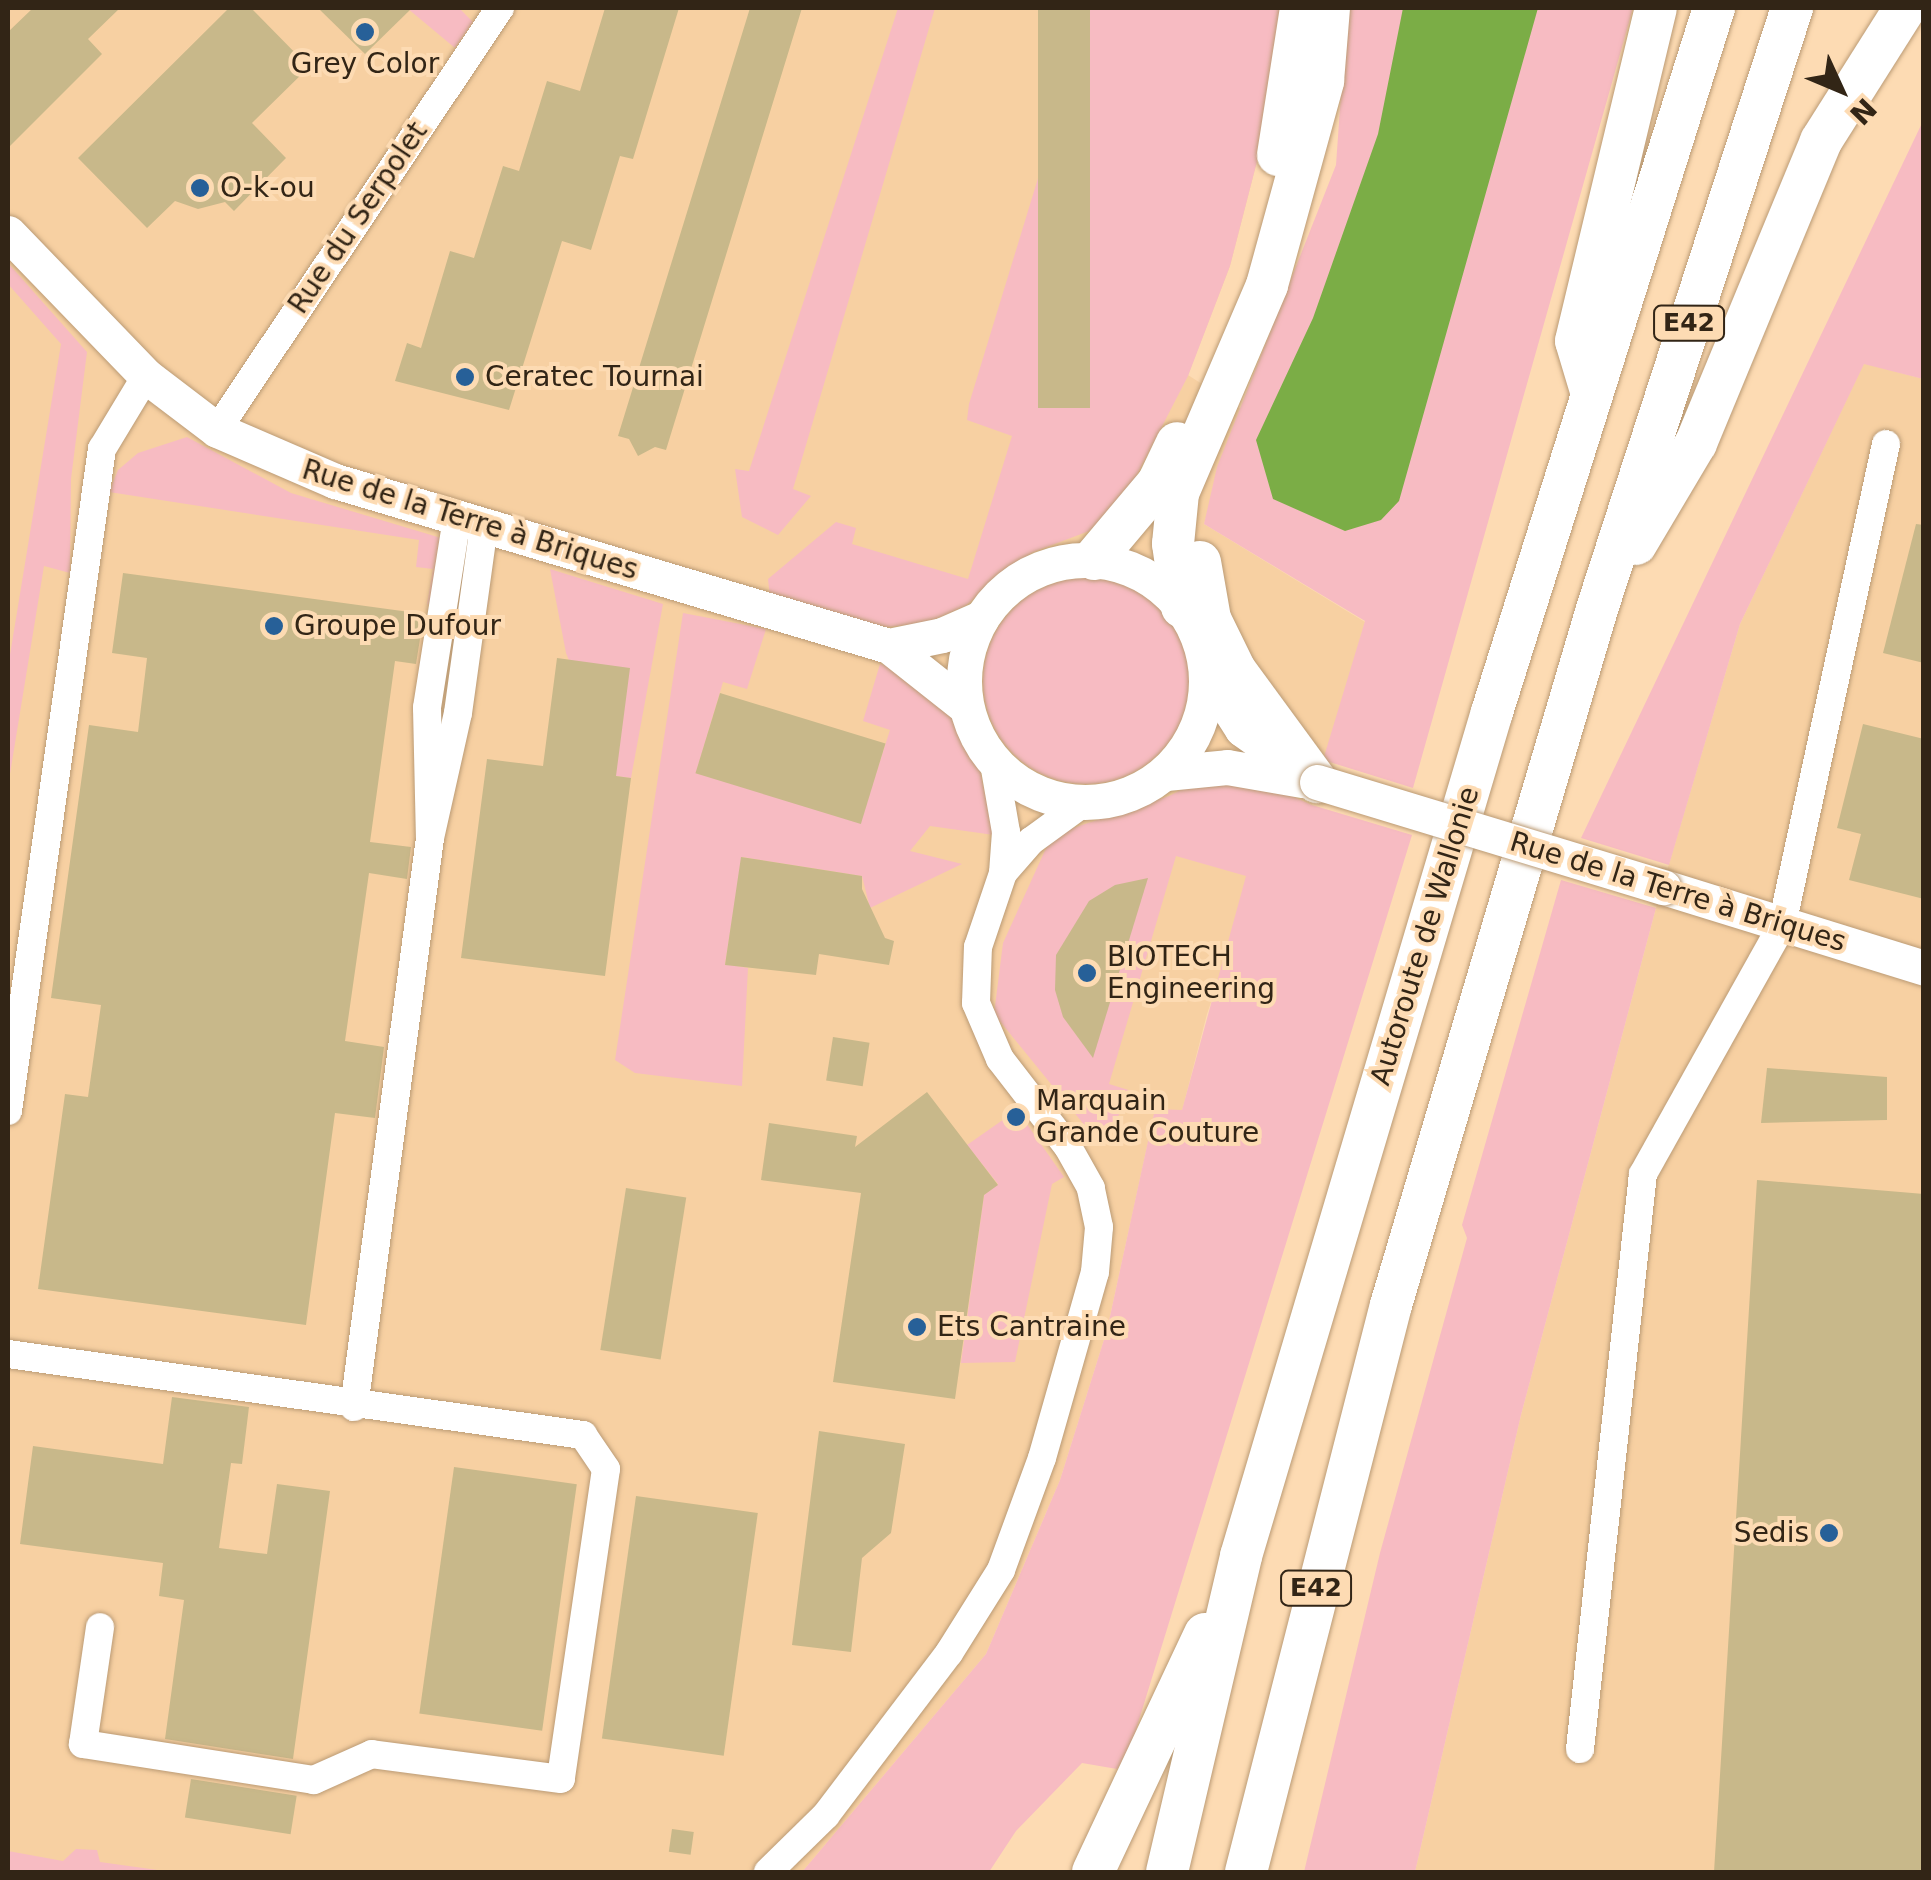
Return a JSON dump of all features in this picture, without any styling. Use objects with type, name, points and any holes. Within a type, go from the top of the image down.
[{"type":"highway","points":[[1094,559],[1158,483],[1246,283],[1274,175],[1301,8]]},
{"type":"highway","points":[[1182,607],[1173,544],[1178,493],[1267,285],[1323,81],[1329,8]]},
{"type":"highway","points":[[1591,392],[1576,342],[1656,8]]},
{"type":"highway","name":"Autoroute de Wallonie","points":[[1167,1872],[1241,1556],[1591,392],[1714,8]]},
{"type":"highway","name":"E42","points":[[1246,1872],[1391,1306],[1597,609],[1792,8]]},
{"type":"highway","points":[[1597,609],[1696,443],[1821,141],[1905,8]]},
{"type":"highway","points":[[1207,430],[1196,504],[1210,619],[1235,670],[1318,782]]},
{"type":"highway","points":[[1093,1872],[1241,1556]]},
{"type":"main road","name":"Rue de la Terre à Briques","points":[[8,233],[146,376],[218,430],[307,471],[889,646],[966,707]]},
{"type":"main road","points":[[1094,559],[1158,583],[1182,607],[1200,638],[1207,674],[1204,710],[1190,744],[1166,772],[1141,790],[1082,804],[1020,784],[994,763],[966,707],[968,645],[981,618],[1030,572],[1094,559]]},
{"type":"main road","name":"Rue de la Terre à Briques","points":[[889,646],[942,635],[981,618]]},
{"type":"main road","name":"Rue de la Terre à Briques","points":[[1207,674],[1242,729],[1318,782]]},
{"type":"main road","name":"Rue de la Terre à Briques","points":[[1166,772],[1227,767],[1318,782],[1924,968]]},
{"type":"street","name":"Rue du Serpolet","points":[[218,430],[500,8]]},
{"type":"street","points":[[8,1111],[102,449],[146,376]]},
{"type":"street","points":[[1580,1749],[1643,1174],[1782,924],[1803,810],[1848,641],[1886,444]]},
{"type":"street","points":[[354,1406],[430,838],[427,708],[470,522]]},
{"type":"street","points":[[768,1872],[837,1800],[949,1654],[1001,1570],[1042,1458],[1095,1272],[1099,1227],[1091,1188],[1068,1147],[1000,1059],[976,1003],[978,947],[1003,873],[1006,832],[994,763]]},
{"type":"street","points":[[1003,873],[1031,841],[1082,804]]},
{"type":"street","points":[[8,1354],[354,1406],[583,1435],[606,1469],[561,1779],[372,1754],[314,1780],[82,1744],[100,1627]]},
{"type":"shaded area","points":[[8,8],[1281,8],[1261,146],[1230,266],[1188,375],[1241,409],[1204,524],[1365,622],[1312,805],[1282,793],[1207,1014],[1182,1111],[1155,1110],[1107,1330],[1060,1480],[986,1654],[802,1872],[8,1872]]},
{"type":"shaded area","points":[[407,8],[459,8],[473,22],[455,48]]},
{"type":"shaded area","points":[[898,8],[935,8],[793,489],[811,496],[778,535],[742,517],[735,469],[749,471]]},
{"type":"shaded area","points":[[1090,8],[1281,8],[1261,146],[1230,266],[1188,376],[1125,498],[1089,531],[1031,553],[965,606],[927,623],[886,627],[770,597],[768,579],[836,522],[856,528],[852,544],[968,579],[1012,436],[967,420],[969,404]]},
{"type":"shaded area","points":[[1347,8],[1633,8],[1413,788],[1323,760],[1365,621],[1204,524],[1217,467],[1336,165]]},
{"type":"shaded area","points":[[1403,8],[1538,8],[1399,501],[1381,520],[1345,531],[1273,499],[1256,440],[1313,318],[1378,134]]},
{"type":"shaded area","points":[[1923,121],[1923,379],[1864,364],[1740,624],[1669,865],[1581,838]]},
{"type":"shaded area","points":[[8,263],[87,352],[71,479],[70,573],[44,566],[8,786],[8,667],[61,344],[8,284]]},
{"type":"shaded area","points":[[1864,363],[1923,379],[1923,1872],[1415,1872],[1521,1415],[1656,908],[1740,624]]},
{"type":"shaded area","points":[[187,437],[291,493],[441,538],[445,586],[427,605],[433,569],[416,567],[419,540],[109,492],[118,470],[138,453]]},
{"type":"shaded area","points":[[550,569],[663,604],[631,778],[616,776],[566,653]]},
{"type":"shaded area","points":[[1086,578],[1125,586],[1159,608],[1181,642],[1189,681],[1181,720],[1159,754],[1125,776],[1086,784],[1047,776],[1013,754],[991,720],[983,681],[991,642],[1013,608],[1047,586]]},
{"type":"shaded area","points":[[683,613],[766,629],[747,689],[723,682],[696,773],[860,823],[890,730],[863,721],[880,664],[927,672],[966,707],[994,835],[930,826],[910,851],[962,864],[870,908],[862,876],[742,857],[725,964],[748,968],[742,1086],[635,1073],[615,1060]]},
{"type":"shaded area","points":[[1227,767],[1312,805],[1412,835],[1130,1749],[1117,1769],[1082,1763],[1016,1831],[989,1872],[802,1872],[986,1654],[1060,1480],[1107,1330],[1155,1109],[1182,1110],[1246,876],[1176,856],[1109,1084],[1135,1092],[1099,1143],[994,1014],[1003,943],[1052,835],[1169,796]]},
{"type":"shaded area","points":[[1561,880],[1656,908],[1521,1415],[1415,1872],[1304,1872],[1380,1553],[1467,1238],[1462,1225]]},
{"type":"shaded area","points":[[1017,1110],[1064,1177],[1052,1184],[1015,1362],[961,1363],[984,1195],[998,1184],[967,1145]]},
{"type":"shaded area","points":[[76,1849],[97,1850],[100,1862],[172,1872],[8,1872],[8,1851],[63,1861]]},
{"type":"building","points":[[33,8],[120,8],[88,39],[102,54],[8,148],[8,32]]},
{"type":"building","points":[[229,8],[251,8],[309,67],[252,123],[286,158],[234,211],[225,202],[198,209],[175,201],[147,228],[78,158]]},
{"type":"building","name":"Grey Color","points":[[318,8],[412,8],[365,54]]},
{"type":"building","points":[[605,8],[679,8],[633,159],[620,156],[591,250],[562,241],[509,410],[395,381],[407,343],[421,348],[450,251],[474,258],[503,166],[519,171],[547,81],[580,91]]},
{"type":"building","points":[[750,8],[802,8],[666,450],[655,447],[638,456],[629,439],[618,436]]},
{"type":"building","points":[[1038,8],[1090,8],[1090,408],[1038,408]]},
{"type":"building","points":[[1916,524],[1924,525],[1924,663],[1883,653]]},
{"type":"building","points":[[123,573],[424,614],[416,664],[395,661],[370,842],[411,847],[407,879],[369,873],[345,1041],[384,1047],[375,1118],[335,1113],[306,1325],[38,1289],[65,1094],[88,1097],[101,1005],[51,998],[89,725],[138,732],[147,658],[112,653]]},
{"type":"building","points":[[557,658],[630,668],[616,776],[631,778],[605,976],[461,958],[487,759],[543,766]]},
{"type":"building","points":[[720,693],[885,744],[861,824],[695,773]]},
{"type":"building","points":[[1863,724],[1924,739],[1924,899],[1849,880],[1861,834],[1837,828]]},
{"type":"building","points":[[741,857],[862,876],[862,889],[885,938],[894,941],[889,965],[819,954],[816,975],[725,965]]},
{"type":"building","name":"BIOTECH Engineering","points":[[1148,878],[1093,1058],[1063,1017],[1055,990],[1056,955],[1089,901],[1115,885]]},
{"type":"building","points":[[833,1037],[870,1043],[863,1086],[826,1080]]},
{"type":"building","points":[[1767,1068],[1887,1077],[1887,1120],[1761,1123]]},
{"type":"building","points":[[927,1092],[998,1185],[984,1195],[955,1399],[833,1382],[861,1193],[761,1180],[769,1123],[857,1136],[855,1147]]},
{"type":"building","name":"Sedis","points":[[1757,1180],[1924,1194],[1924,1872],[1714,1872]]},
{"type":"building","points":[[626,1188],[686,1198],[661,1360],[600,1350]]},
{"type":"building","points":[[172,1397],[249,1407],[242,1464],[231,1463],[219,1548],[267,1554],[277,1484],[330,1491],[293,1759],[165,1739],[184,1600],[159,1596],[163,1563],[20,1544],[33,1446],[163,1464]]},
{"type":"building","points":[[819,1431],[905,1444],[891,1533],[862,1558],[851,1652],[792,1645]]},
{"type":"building","points":[[454,1467],[577,1484],[542,1731],[419,1714]]},
{"type":"building","points":[[636,1496],[758,1513],[724,1756],[602,1739]]},
{"type":"building","points":[[191,1779],[297,1796],[291,1834],[185,1818]]},
{"type":"building","points":[[672,1829],[694,1832],[691,1855],[669,1852]]},
{"type":"place","name":"Grey Color","points":[[365,32]]},
{"type":"place","name":"O-k-ou","points":[[200,188]]},
{"type":"place","name":"Ceratec Tournai","points":[[465,377]]},
{"type":"place","name":"Groupe Dufour","points":[[274,626]]},
{"type":"place","name":"BIOTECH Engineering","points":[[1087,973]]},
{"type":"place","name":"Marquain Grande Couture","points":[[1016,1117]]},
{"type":"place","name":"Ets Cantraine","points":[[917,1327]]},
{"type":"place","name":"Sedis","points":[[1829,1533]]}]
